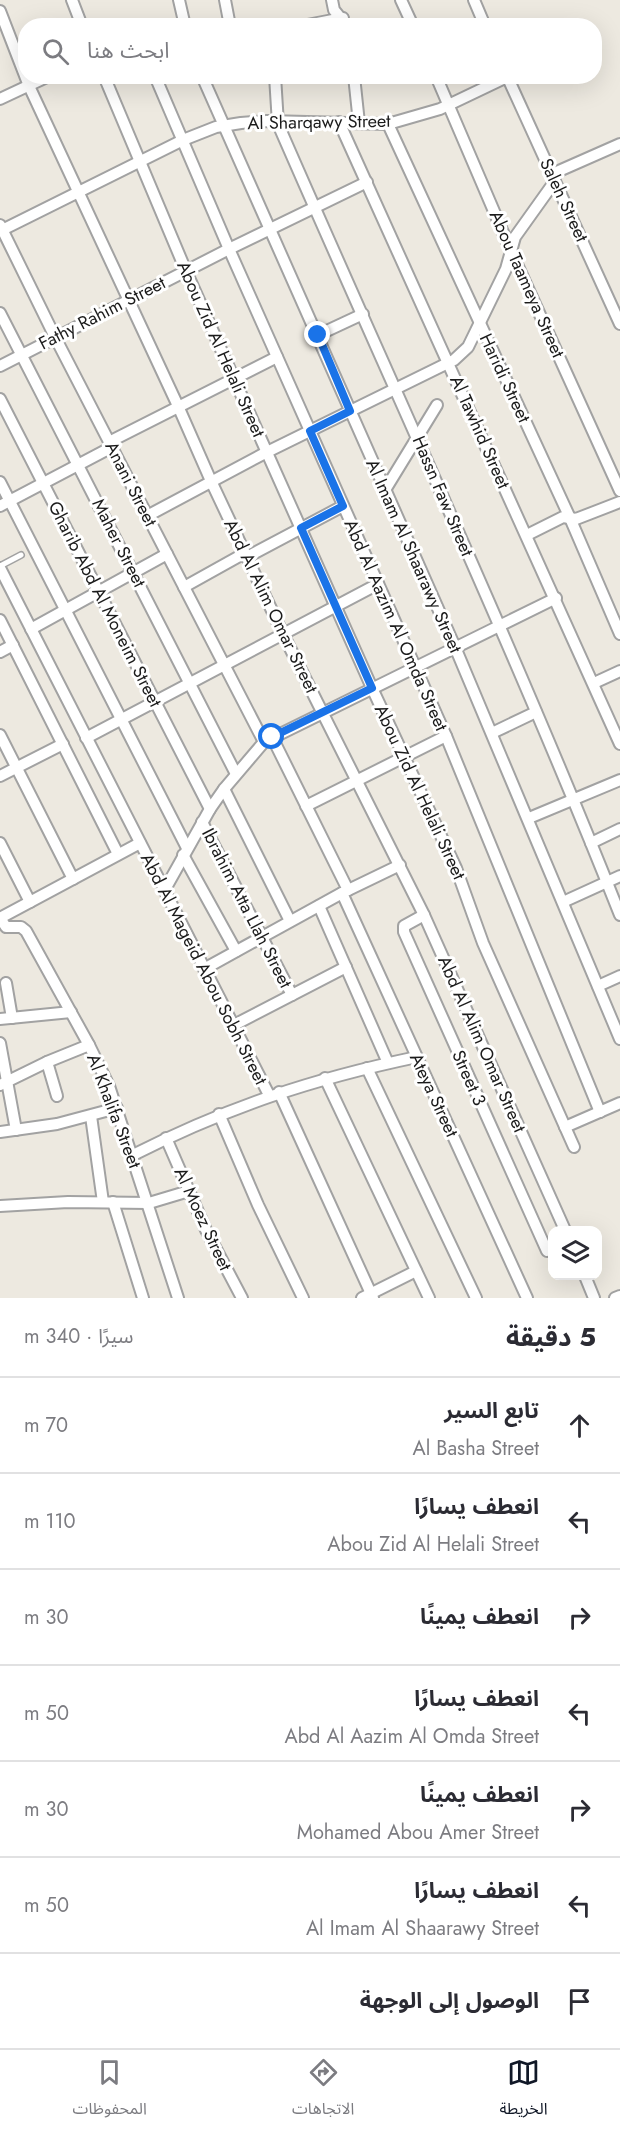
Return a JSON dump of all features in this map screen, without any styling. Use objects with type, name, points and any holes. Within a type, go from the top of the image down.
[{"type":"street","points":[[72,0],[79,18]]},
{"type":"street","points":[[179,0],[183,18]]},
{"type":"street","points":[[225,0],[228,18]]},
{"type":"street","points":[[332,0],[334,10],[341,18]]},
{"type":"street","points":[[401,0],[409,18]]},
{"type":"street","points":[[474,0],[482,18]]},
{"type":"street","name":"Abd Al Alim Omar Street","points":[[0,11],[18,58]]},
{"type":"street","points":[[0,99],[33,84]]},
{"type":"street","name":"Abou Zid Al Helali Street","points":[[107,84],[186,271],[372,688],[456,868],[483,943],[574,1147]]},
{"type":"street","name":"Abd Al Aazim Al Omda Street","points":[[158,84],[229,249],[446,736],[600,1112]]},
{"type":"street","name":"Al Imam Al Shaarawy Street","points":[[206,84],[455,647],[529,818],[620,1039]]},
{"type":"street","name":"Hassn Faw Street","points":[[276,84],[278,121],[314,207],[417,435],[574,800],[620,915]]},
{"type":"street","points":[[355,84],[359,123]]},
{"type":"street","name":"Abou Taameya Street","points":[[439,84],[511,251],[620,491]]},
{"type":"street","name":"Al Sharqawy Street","points":[[1,227],[201,132],[249,122],[388,124],[414,118],[448,105],[492,84]]},
{"type":"street","name":"Saleh Street","points":[[510,84],[620,324]]},
{"type":"street","name":"Abd Al Alim Omar Street","points":[[29,86],[283,634],[424,915],[563,1226]]},
{"type":"street","name":"Al Tawhid Street","points":[[339,122],[620,744]]},
{"type":"street","name":"Haridi Street","points":[[388,124],[570,518],[620,634]]},
{"type":"street","points":[[147,516],[267,452],[449,363],[465,351],[504,273],[517,232],[553,177],[620,144]]},
{"type":"street","name":"Fathy Rahim Street","points":[[0,366],[229,249],[367,182]]},
{"type":"street","name":"Anani Street","points":[[1,227],[224,665],[306,806],[345,891]]},
{"type":"street","name":"Maher Street","points":[[0,313],[236,774]]},
{"type":"street","points":[[318,335],[363,314]]},
{"type":"street","points":[[5,503],[79,465],[110,444],[178,406],[277,357]]},
{"type":"street","name":"Gharib Abd Al Moneim Street","points":[[0,399],[210,809]]},
{"type":"street","points":[[385,490],[437,405]]},
{"type":"street","points":[[0,482],[5,503],[65,610],[236,951]]},
{"type":"street","points":[[527,535],[562,517],[578,518],[620,502]]},
{"type":"street","points":[[184,587],[343,506]]},
{"type":"street","points":[[31,629],[167,554]]},
{"type":"street","name":"Abd Al Mageid Abou Sobh Street","points":[[0,567],[204,969],[274,1094],[368,1297]]},
{"type":"street","points":[[86,738],[378,584]]},
{"type":"street","points":[[165,891],[210,809],[236,774],[268,740],[556,598]]},
{"type":"street","name":"Abd Al Mageid Abou Sobh Street","points":[[0,620],[118,854]]},
{"type":"street","points":[[0,652],[13,645]]},
{"type":"street","points":[[594,683],[620,671]]},
{"type":"street","points":[[492,733],[536,712]]},
{"type":"street","points":[[0,735],[73,879]]},
{"type":"street","points":[[306,806],[446,736]]},
{"type":"street","points":[[0,777],[63,744]]},
{"type":"street","points":[[529,818],[620,780]]},
{"type":"street","points":[[224,789],[290,921]]},
{"type":"street","name":"Ibrahim Atta Llah Street","points":[[202,822],[292,995]]},
{"type":"street","points":[[591,843],[620,829]]},
{"type":"street","points":[[0,843],[30,902]]},
{"type":"street","name":"Abd Al Mageid Abou Sobh Street","points":[[0,918],[140,843]]},
{"type":"street","points":[[204,969],[345,891],[400,865]]},
{"type":"street","points":[[563,902],[620,876]]},
{"type":"street","name":"Ateya Street","points":[[345,891],[417,1057],[527,1298]]},
{"type":"street","points":[[318,906],[388,1063]]},
{"type":"street","name":"Street 3","points":[[424,915],[404,926],[404,932],[547,1251]]},
{"type":"street","name":"Al Khalifa Street","points":[[0,918],[6,927],[21,927],[26,932],[89,1045],[117,1108],[178,1298]]},
{"type":"street","points":[[234,1025],[346,967]]},
{"type":"street","points":[[598,986],[620,976]]},
{"type":"street","points":[[6,983],[12,1018]]},
{"type":"street","points":[[0,1019],[71,1012]]},
{"type":"street","points":[[4,1084],[47,1062],[89,1045]]},
{"type":"street","points":[[0,1046],[4,1084],[16,1130]]},
{"type":"street","points":[[133,1155],[219,1114],[274,1094],[325,1078],[417,1057]]},
{"type":"street","points":[[47,1062],[57,1096]]},
{"type":"street","points":[[367,1068],[476,1298]]},
{"type":"street","points":[[325,1078],[429,1298]]},
{"type":"street","points":[[565,1127],[620,1103]]},
{"type":"street","points":[[0,1132],[57,1124],[117,1108]]},
{"type":"street","points":[[219,1114],[258,1205],[303,1298]]},
{"type":"street","points":[[91,1116],[108,1202],[143,1298]]},
{"type":"street","name":"Al Moez Street","points":[[166,1138],[206,1230],[242,1298]]},
{"type":"street","points":[[0,1206],[108,1202],[148,1203],[189,1191]]},
{"type":"street","points":[[368,1297],[416,1270]]},
{"type":"street","points":[[587,1280],[594,1298]]},
{"type":"street","points":[[615,1298],[620,1296]]},
{"type":"lane","points":[[0,567],[21,555]]},
{"type":"route","points":[[272,737],[372,688],[301,528],[343,506],[310,431],[350,411],[318,335]]}]
